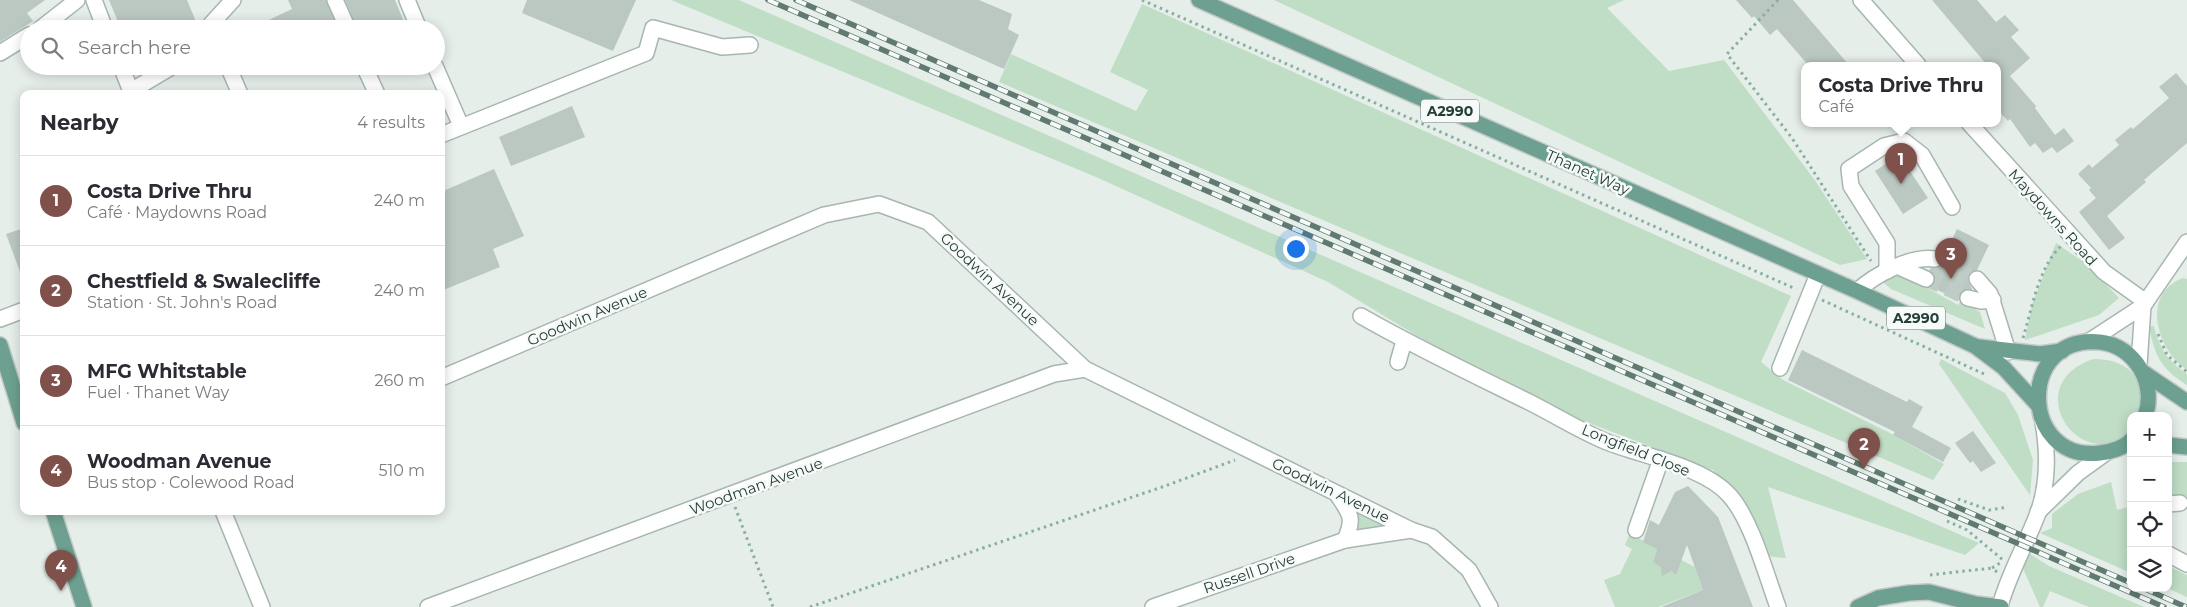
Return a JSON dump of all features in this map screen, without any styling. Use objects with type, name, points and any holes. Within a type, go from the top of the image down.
[{"type":"main road","name":"Thanet Way","points":[[1200,0],[1857,291],[1975,346],[2003,367],[2037,404]]},
{"type":"main road","points":[[2127,443],[2107,452],[2082,452],[2058,442],[2043,422],[2037,404],[2038,388],[2042,374],[2050,361],[2062,351],[2088,342],[2102,342],[2116,347],[2129,355],[2141,369],[2187,402]]},
{"type":"main road","points":[[0,346],[20,410]]},
{"type":"main road","name":"Thanet Way","points":[[1975,346],[2040,354],[2062,351]]},
{"type":"main road","points":[[2141,369],[2149,391],[2146,412]]},
{"type":"main road","points":[[2172,445],[2187,447]]},
{"type":"main road","points":[[53,515],[84,607]]},
{"type":"main road","points":[[1858,607],[1878,598],[1929,592],[1976,604],[2000,606]]},
{"type":"street","points":[[51,20],[77,0]]},
{"type":"street","points":[[94,0],[102,20]]},
{"type":"street","points":[[215,20],[233,0]]},
{"type":"street","points":[[335,0],[344,20]]},
{"type":"street","points":[[407,0],[415,20]]},
{"type":"street","points":[[1861,0],[1915,62]]},
{"type":"street","points":[[445,133],[646,53],[653,28],[722,47],[750,45]]},
{"type":"street","points":[[0,53],[20,41]]},
{"type":"street","points":[[125,75],[131,90]]},
{"type":"street","points":[[137,90],[160,75]]},
{"type":"street","points":[[232,75],[238,90]]},
{"type":"street","points":[[368,75],[374,90]]},
{"type":"street","points":[[439,75],[461,126]]},
{"type":"street","name":"Maydowns Road","points":[[1973,127],[2070,237],[2104,272],[2145,304]]},
{"type":"street","points":[[1893,269],[1887,243],[1851,186],[1850,169],[1884,146],[1904,141],[1922,155],[1952,207]]},
{"type":"street","name":"Goodwin Avenue","points":[[445,376],[824,215],[879,204],[928,222],[1085,369],[1411,530],[1432,538],[1469,570],[1490,607]]},
{"type":"street","points":[[2088,342],[2145,304],[2181,265],[2187,242]]},
{"type":"street","points":[[1857,291],[1874,277],[1918,258],[1930,269],[1893,269]]},
{"type":"street","points":[[1780,368],[1818,274]]},
{"type":"street","points":[[1992,300],[1981,301],[1972,289],[1987,289],[1992,300],[2014,352]]},
{"type":"street","points":[[2141,369],[2145,304]]},
{"type":"street","points":[[0,319],[20,312]]},
{"type":"street","name":"Longfield Close","points":[[1360,316],[1404,341],[1607,442],[1661,459],[1696,474],[1721,488],[1731,496],[1740,512],[1755,544],[1778,607]]},
{"type":"street","points":[[1398,362],[1404,341]]},
{"type":"street","name":"Woodman Avenue","points":[[428,607],[1054,374],[1085,369]]},
{"type":"street","points":[[2000,606],[2007,580],[2038,512],[2046,467],[2043,422]]},
{"type":"street","points":[[2038,512],[2078,473],[2107,452]]},
{"type":"street","points":[[1636,530],[1661,459]]},
{"type":"street","points":[[1337,493],[1351,515],[1351,526],[1345,540]]},
{"type":"street","points":[[224,515],[262,607]]},
{"type":"street","name":"Russell Drive","points":[[1154,607],[1345,540],[1411,530]]},
{"type":"street","points":[[2172,556],[2187,564]]},
{"type":"path","points":[[1142,0],[1810,295],[1986,375]]},
{"type":"path","points":[[1778,0],[1727,54],[1792,138],[1872,264]]},
{"type":"path","points":[[2014,352],[2044,272],[2054,252],[2070,237]]},
{"type":"path","points":[[2157,329],[2160,342],[2167,355],[2187,372]]},
{"type":"path","points":[[810,607],[1165,486],[1254,453]]},
{"type":"path","points":[[731,495],[773,607]]},
{"type":"path","points":[[1958,498],[1988,510],[2008,507]]},
{"type":"path","points":[[1947,521],[1967,530],[1997,555]]},
{"type":"path","points":[[1929,592],[1927,576],[1992,568]]},
{"type":"green space","points":[[671,0],[739,0],[1979,543],[1965,555],[1768,487],[1786,558],[1766,556],[1739,499],[1713,470],[1581,420],[1424,340],[1328,282],[1096,177]]},
{"type":"green space","points":[[1274,0],[1624,0],[1607,8],[1669,71],[1724,60],[1814,179],[1867,259],[1840,265]]},
{"type":"green space","points":[[1142,4],[1791,296],[1761,362],[1783,380],[1888,432],[1944,464],[1933,480],[999,82],[1011,54],[1136,111],[1148,90],[1110,72]]},
{"type":"green space","points":[[2056,243],[2086,264],[2119,298],[2099,315],[2025,340],[2032,305]]},
{"type":"green space","points":[[1892,274],[1909,275],[1918,283],[1958,305],[1961,301],[1980,312],[1985,329],[1891,289],[1883,282],[1886,276]]},
{"type":"green space","points":[[2183,278],[2187,279],[2187,370],[2176,361],[2161,336],[2157,309],[2161,296],[2170,286]]},
{"type":"green space","points":[[2154,326],[2165,353],[2187,374],[2187,385],[2171,373],[2160,361],[2149,327]]},
{"type":"green space","points":[[1941,359],[2005,393],[2018,415],[2033,460],[2030,495],[1939,364]]},
{"type":"green space","points":[[2093,359],[2117,363],[2133,374],[2141,392],[2140,412],[2127,412],[2127,433],[2112,442],[2094,443],[2078,436],[2065,423],[2059,406],[2060,388],[2071,372]]},
{"type":"green space","points":[[2172,462],[2187,462],[2187,496],[2172,500]]},
{"type":"green space","points":[[2111,482],[2117,510],[2127,507],[2127,571],[2040,533],[2052,528],[2052,514],[2078,494]]},
{"type":"green space","points":[[1337,493],[1411,530],[1345,540],[1351,526]]},
{"type":"green space","points":[[1630,533],[1657,549],[1653,561],[1676,574],[1681,560],[1695,567],[1703,590],[1658,607],[1615,607],[1604,580],[1620,574],[1632,549],[1625,545]]},
{"type":"green space","points":[[2030,554],[2049,566],[2144,607],[2089,607],[2050,591],[2043,607],[2040,607],[2022,566]]},
{"type":"green space","points":[[2172,568],[2187,575],[2187,597],[2172,590]]},
{"type":"building","points":[[0,0],[45,0],[27,13],[32,20],[20,20],[20,29],[0,42]]},
{"type":"building","points":[[109,0],[187,0],[195,20],[117,20]]},
{"type":"building","points":[[288,0],[326,0],[334,20],[269,20],[292,9]]},
{"type":"building","points":[[345,0],[395,0],[403,20],[353,20]]},
{"type":"building","points":[[527,0],[636,0],[613,51],[522,13]]},
{"type":"building","points":[[849,0],[979,0],[1012,14],[1008,29],[1019,35],[1004,69]]},
{"type":"building","points":[[1736,0],[1793,0],[1846,62],[1805,62],[1777,29],[1770,35],[1754,16],[1752,18]]},
{"type":"building","points":[[1932,0],[1977,0],[1996,22],[2005,15],[2019,30],[2011,37],[2030,58],[2010,76],[2036,106],[2035,108],[2055,135],[2064,128],[2074,141],[2057,153],[2052,147],[2043,153],[2035,143],[2030,147],[2010,119],[2008,121],[2001,113],[2001,62],[1984,62]]},
{"type":"building","points":[[2176,73],[2187,86],[2187,143],[2144,180],[2146,182],[2107,216],[2125,238],[2109,250],[2079,212],[2096,198],[2089,190],[2091,188],[2078,174],[2089,164],[2092,168],[2119,145],[2115,140],[2131,127],[2133,129],[2169,98],[2159,87]]},
{"type":"building","points":[[572,106],[585,137],[511,166],[499,137]]},
{"type":"building","points":[[1899,155],[1928,198],[1903,214],[1875,171]]},
{"type":"building","points":[[494,169],[524,236],[493,249],[500,267],[445,289],[445,190]]},
{"type":"building","points":[[20,229],[20,272],[6,234]]},
{"type":"building","points":[[1957,229],[1989,245],[1977,270],[1971,272],[1968,276],[1972,289],[1962,291],[1959,300],[1931,287],[1935,278],[1930,270],[1943,264],[1944,256]]},
{"type":"building","points":[[1802,350],[1907,402],[1909,399],[1923,407],[1912,427],[1951,448],[1943,462],[1893,435],[1895,432],[1788,380]]},
{"type":"building","points":[[1973,431],[1996,463],[1981,472],[1973,461],[1970,463],[1955,443]]},
{"type":"building","points":[[1688,486],[1718,517],[1753,607],[1661,607],[1703,590],[1687,545],[1676,575],[1671,571],[1662,576],[1661,567],[1653,562],[1657,549],[1643,542],[1650,520],[1659,525],[1675,492]]},
{"type":"tunnel","points":[[1935,259],[1977,279]]},
{"type":"tunnel","points":[[1930,269],[1972,289]]},
{"type":"tunnel","points":[[1926,279],[1968,298]]},
{"type":"railway","points":[[768,0],[2164,607]]},
{"type":"railway","points":[[796,0],[2127,581]]},
{"type":"railway","points":[[2152,592],[2186,607]]},
{"type":"place","name":"Costa Drive Thru","points":[[1901,184]]},
{"type":"place","name":"MFG Whitstable","points":[[1951,279]]},
{"type":"place","name":"Chestfield & Swalecliffe","points":[[1864,469]]},
{"type":"place","name":"Woodman Avenue","points":[[61,591]]}]
